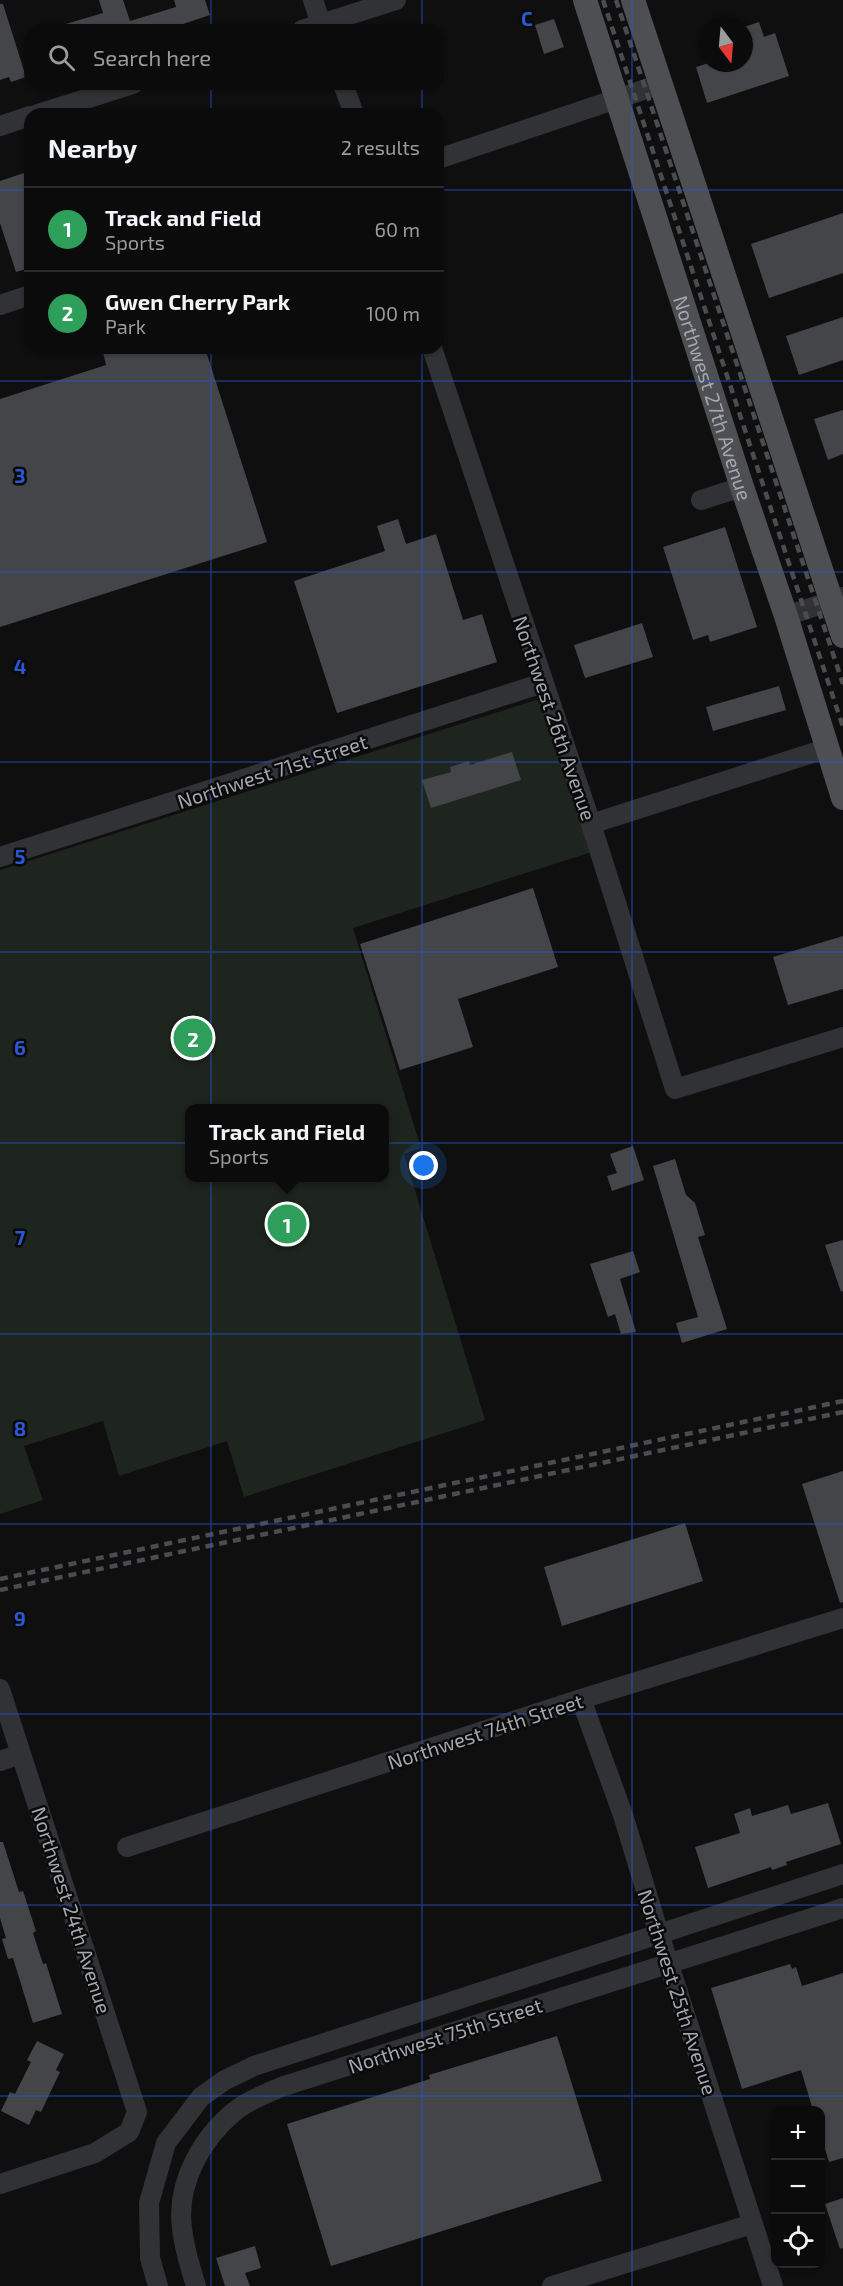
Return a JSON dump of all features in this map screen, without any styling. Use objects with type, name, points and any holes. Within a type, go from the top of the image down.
[{"type":"main road","name":"Northwest 27th Avenue","points":[[585,0],[843,798]]},
{"type":"main road","points":[[633,0],[837,599],[843,636]]},
{"type":"street","points":[[313,0],[321,24]]},
{"type":"street","points":[[330,24],[396,0]]},
{"type":"street","points":[[444,157],[661,84]]},
{"type":"street","points":[[57,108],[114,90]]},
{"type":"street","points":[[345,90],[352,108]]},
{"type":"street","points":[[0,126],[24,118]]},
{"type":"street","points":[[0,305],[24,297]]},
{"type":"street","name":"Northwest 26th Avenue","points":[[434,354],[591,824],[675,1089],[843,1037]]},
{"type":"street","points":[[701,500],[742,487]]},
{"type":"street","points":[[786,616],[837,599]]},
{"type":"street","name":"Northwest 71st Street","points":[[0,857],[543,683]]},
{"type":"street","points":[[591,824],[828,748]]},
{"type":"street","name":"Northwest 74th Street","points":[[127,1847],[581,1699],[843,1618]]},
{"type":"street","name":"Northwest 24th Avenue","points":[[0,1689],[137,2112],[129,2132],[95,2152],[0,2184]]},
{"type":"street","name":"Northwest 25th Avenue","points":[[581,1699],[623,1815],[772,2286]]},
{"type":"street","points":[[0,1761],[21,1754]]},
{"type":"street","name":"Northwest 75th Street","points":[[158,2286],[150,2258],[149,2203],[166,2143],[201,2097],[225,2080],[254,2066],[843,1874]]},
{"type":"street","points":[[796,1889],[806,1920]]},
{"type":"street","name":"Northwest 75th Street","points":[[196,2286],[181,2226],[183,2197],[192,2165],[207,2139],[236,2110],[281,2087],[843,1908]]},
{"type":"street","points":[[509,1983],[518,2012]]},
{"type":"street","points":[[374,2027],[382,2055]]},
{"type":"street","points":[[552,2286],[752,2224]]},
{"type":"shaded area","points":[[542,698],[592,852],[353,928],[421,1148],[404,1154],[485,1420],[244,1497],[227,1441],[119,1476],[103,1421],[24,1446],[43,1500],[0,1514],[0,870]]},
{"type":"building","points":[[99,0],[123,0],[130,21],[176,7],[174,0],[205,0],[210,15],[183,24],[66,24],[103,13]]},
{"type":"building","points":[[0,4],[3,4],[24,71],[24,78],[11,82],[9,77],[0,80]]},
{"type":"building","points":[[554,19],[564,47],[544,54],[535,25]]},
{"type":"building","points":[[759,22],[764,37],[775,33],[789,76],[707,103],[696,67],[699,66],[699,72],[753,72],[753,24]]},
{"type":"building","points":[[24,173],[24,270],[16,272],[0,223],[0,181]]},
{"type":"building","points":[[843,213],[843,273],[769,298],[751,244]]},
{"type":"building","points":[[843,317],[843,360],[799,375],[786,336]]},
{"type":"building","points":[[103,354],[207,354],[267,542],[0,627],[0,399],[106,365]]},
{"type":"building","points":[[843,410],[843,454],[828,460],[814,419]]},
{"type":"building","points":[[398,519],[406,544],[436,534],[463,620],[482,614],[497,662],[337,713],[294,581],[385,551],[377,526]]},
{"type":"building","points":[[725,527],[757,627],[710,642],[708,635],[693,640],[663,547]]},
{"type":"building","points":[[642,623],[653,657],[585,678],[574,645]]},
{"type":"building","points":[[779,686],[786,710],[713,731],[706,707]]},
{"type":"building","points":[[512,752],[521,780],[431,808],[422,780],[451,772],[450,767],[469,761],[470,765]]},
{"type":"building","points":[[533,888],[558,967],[458,999],[473,1047],[400,1070],[360,944]]},
{"type":"building","points":[[843,936],[843,989],[788,1005],[773,957]]},
{"type":"building","points":[[633,1146],[644,1180],[612,1191],[607,1176],[617,1173],[610,1154]]},
{"type":"building","points":[[675,1159],[686,1195],[695,1203],[705,1235],[698,1237],[727,1329],[682,1343],[676,1323],[698,1317],[653,1166]]},
{"type":"building","points":[[843,1240],[843,1291],[841,1292],[825,1245]]},
{"type":"building","points":[[633,1251],[640,1272],[620,1279],[636,1332],[621,1334],[615,1314],[608,1317],[590,1264]]},
{"type":"building","points":[[843,1471],[843,1602],[840,1603],[802,1484]]},
{"type":"building","points":[[685,1523],[703,1581],[562,1626],[544,1567]]},
{"type":"building","points":[[828,1803],[841,1844],[786,1862],[787,1865],[772,1870],[771,1867],[708,1888],[695,1847],[740,1833],[734,1814],[750,1808],[752,1816],[788,1805],[791,1814]]},
{"type":"building","points":[[0,1842],[3,1842],[19,1892],[23,1891],[36,1931],[33,1933],[43,1964],[46,1963],[62,2014],[33,2023],[13,1958],[8,1959],[2,1939],[6,1938],[0,1918]]},
{"type":"building","points":[[790,1964],[792,1969],[796,1967],[802,1986],[843,1973],[843,2158],[829,2162],[825,2149],[825,2106],[812,2106],[801,2070],[742,2089],[711,1988]]},
{"type":"building","points":[[557,2036],[602,2181],[331,2266],[287,2124],[430,2079],[429,2075]]},
{"type":"building","points":[[37,2041],[64,2054],[56,2070],[60,2072],[41,2112],[36,2110],[29,2125],[1,2111],[10,2092],[15,2094],[31,2062],[27,2060]]},
{"type":"building","points":[[843,2198],[843,2248],[840,2249],[825,2204]]},
{"type":"building","points":[[255,2246],[261,2268],[245,2273],[250,2286],[225,2286],[216,2258]]},
{"type":"railway","points":[[603,0],[843,727]]},
{"type":"railway","points":[[616,0],[843,684]]},
{"type":"railway","points":[[0,1579],[843,1401]]},
{"type":"railway","points":[[0,1590],[843,1412]]},
{"type":"place","name":"Gwen Cherry Park","points":[[193,1038]]},
{"type":"place","name":"Track and Field","points":[[287,1224]]}]
